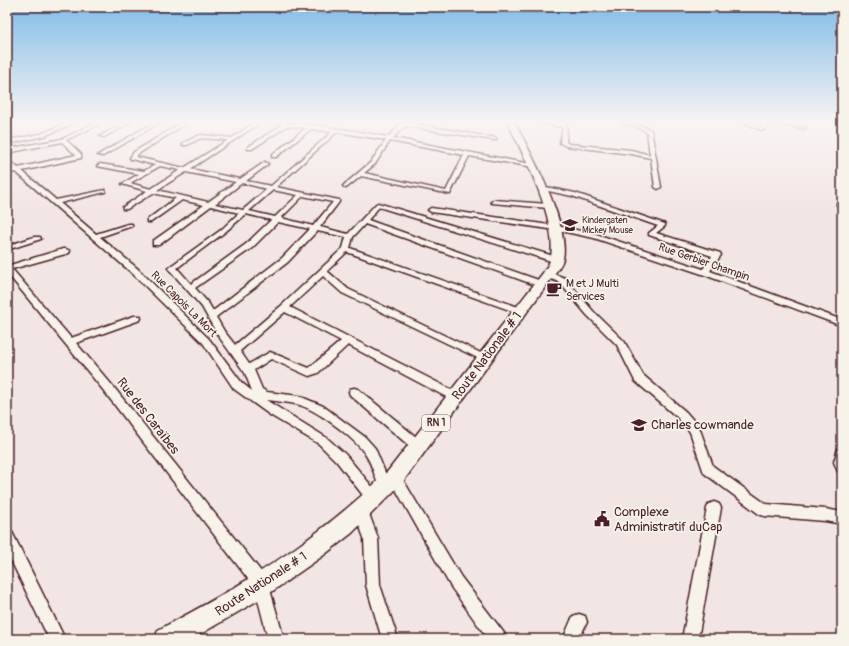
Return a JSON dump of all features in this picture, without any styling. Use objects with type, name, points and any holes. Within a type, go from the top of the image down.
[{"type":"main road","name":"Route Nationale # 1","points":[[167,639],[208,618],[328,540],[379,493],[418,446],[522,311],[557,260],[558,245],[556,228],[542,188],[525,153]]},
{"type":"street","points":[[7,172],[79,157],[75,153]]},
{"type":"street","points":[[136,153],[133,158],[137,160],[337,200],[316,227],[285,260],[212,316]]},
{"type":"street","points":[[125,208],[211,153]]},
{"type":"street","points":[[274,156],[278,153]]},
{"type":"street","points":[[311,153],[223,232],[172,268],[206,306],[220,332],[248,369],[258,392],[265,396],[299,400],[319,409],[334,418],[361,440],[371,452],[379,493],[371,538],[373,585],[390,639]]},
{"type":"street","points":[[346,186],[373,163],[380,153]]},
{"type":"street","points":[[360,174],[448,193],[468,153]]},
{"type":"street","points":[[469,153],[531,166]]},
{"type":"street","points":[[636,153],[654,157]]},
{"type":"street","points":[[653,153],[658,187]]},
{"type":"street","name":"Rue Capois La Mort","points":[[7,161],[134,271],[206,341],[238,386],[274,412],[323,441],[379,493]]},
{"type":"street","points":[[156,243],[211,205],[265,164]]},
{"type":"street","points":[[159,165],[125,184],[350,236]]},
{"type":"street","points":[[100,166],[144,173]]},
{"type":"street","points":[[542,188],[573,194],[663,225],[651,234],[717,255],[705,272]]},
{"type":"street","points":[[55,202],[104,191]]},
{"type":"street","points":[[190,288],[249,246],[303,193]]},
{"type":"street","points":[[149,221],[181,198]]},
{"type":"street","points":[[494,202],[548,206]]},
{"type":"street","points":[[234,351],[284,308],[346,249],[350,236],[376,206],[380,205],[557,260]]},
{"type":"street","name":"Rue Gerbier Champin","points":[[431,210],[556,228],[596,236],[705,272],[842,323]]},
{"type":"street","points":[[363,221],[545,279],[562,280],[590,313],[621,343],[639,378],[682,415],[695,430],[708,469],[764,510],[825,515],[842,518]]},
{"type":"street","points":[[95,236],[130,225]]},
{"type":"street","points":[[7,248],[37,239]]},
{"type":"street","points":[[346,249],[522,311]]},
{"type":"street","points":[[7,268],[66,251]]},
{"type":"street","name":"Rue des Caraïbes","points":[[7,268],[108,388],[262,584]]},
{"type":"street","points":[[323,272],[345,291],[486,359]]},
{"type":"street","points":[[284,308],[456,397]]},
{"type":"street","points":[[69,342],[137,318]]},
{"type":"street","points":[[248,369],[270,355],[309,372],[314,370],[347,341]]},
{"type":"street","points":[[354,392],[418,446]]},
{"type":"street","points":[[379,493],[456,582],[498,639]]},
{"type":"street","points":[[690,639],[714,508]]},
{"type":"street","points":[[7,537],[56,639]]},
{"type":"street","points":[[262,584],[276,639]]},
{"type":"street","points":[[571,639],[579,622]]},
{"type":"place","name":"Kindergaten Mickey Mouse","points":[[570,225]]},
{"type":"place","name":"M et J Multi Services","points":[[554,289]]},
{"type":"place","name":"Charles cowmande","points":[[639,425]]},
{"type":"place","name":"Complexe Administratif duCap","points":[[602,519]]}]
